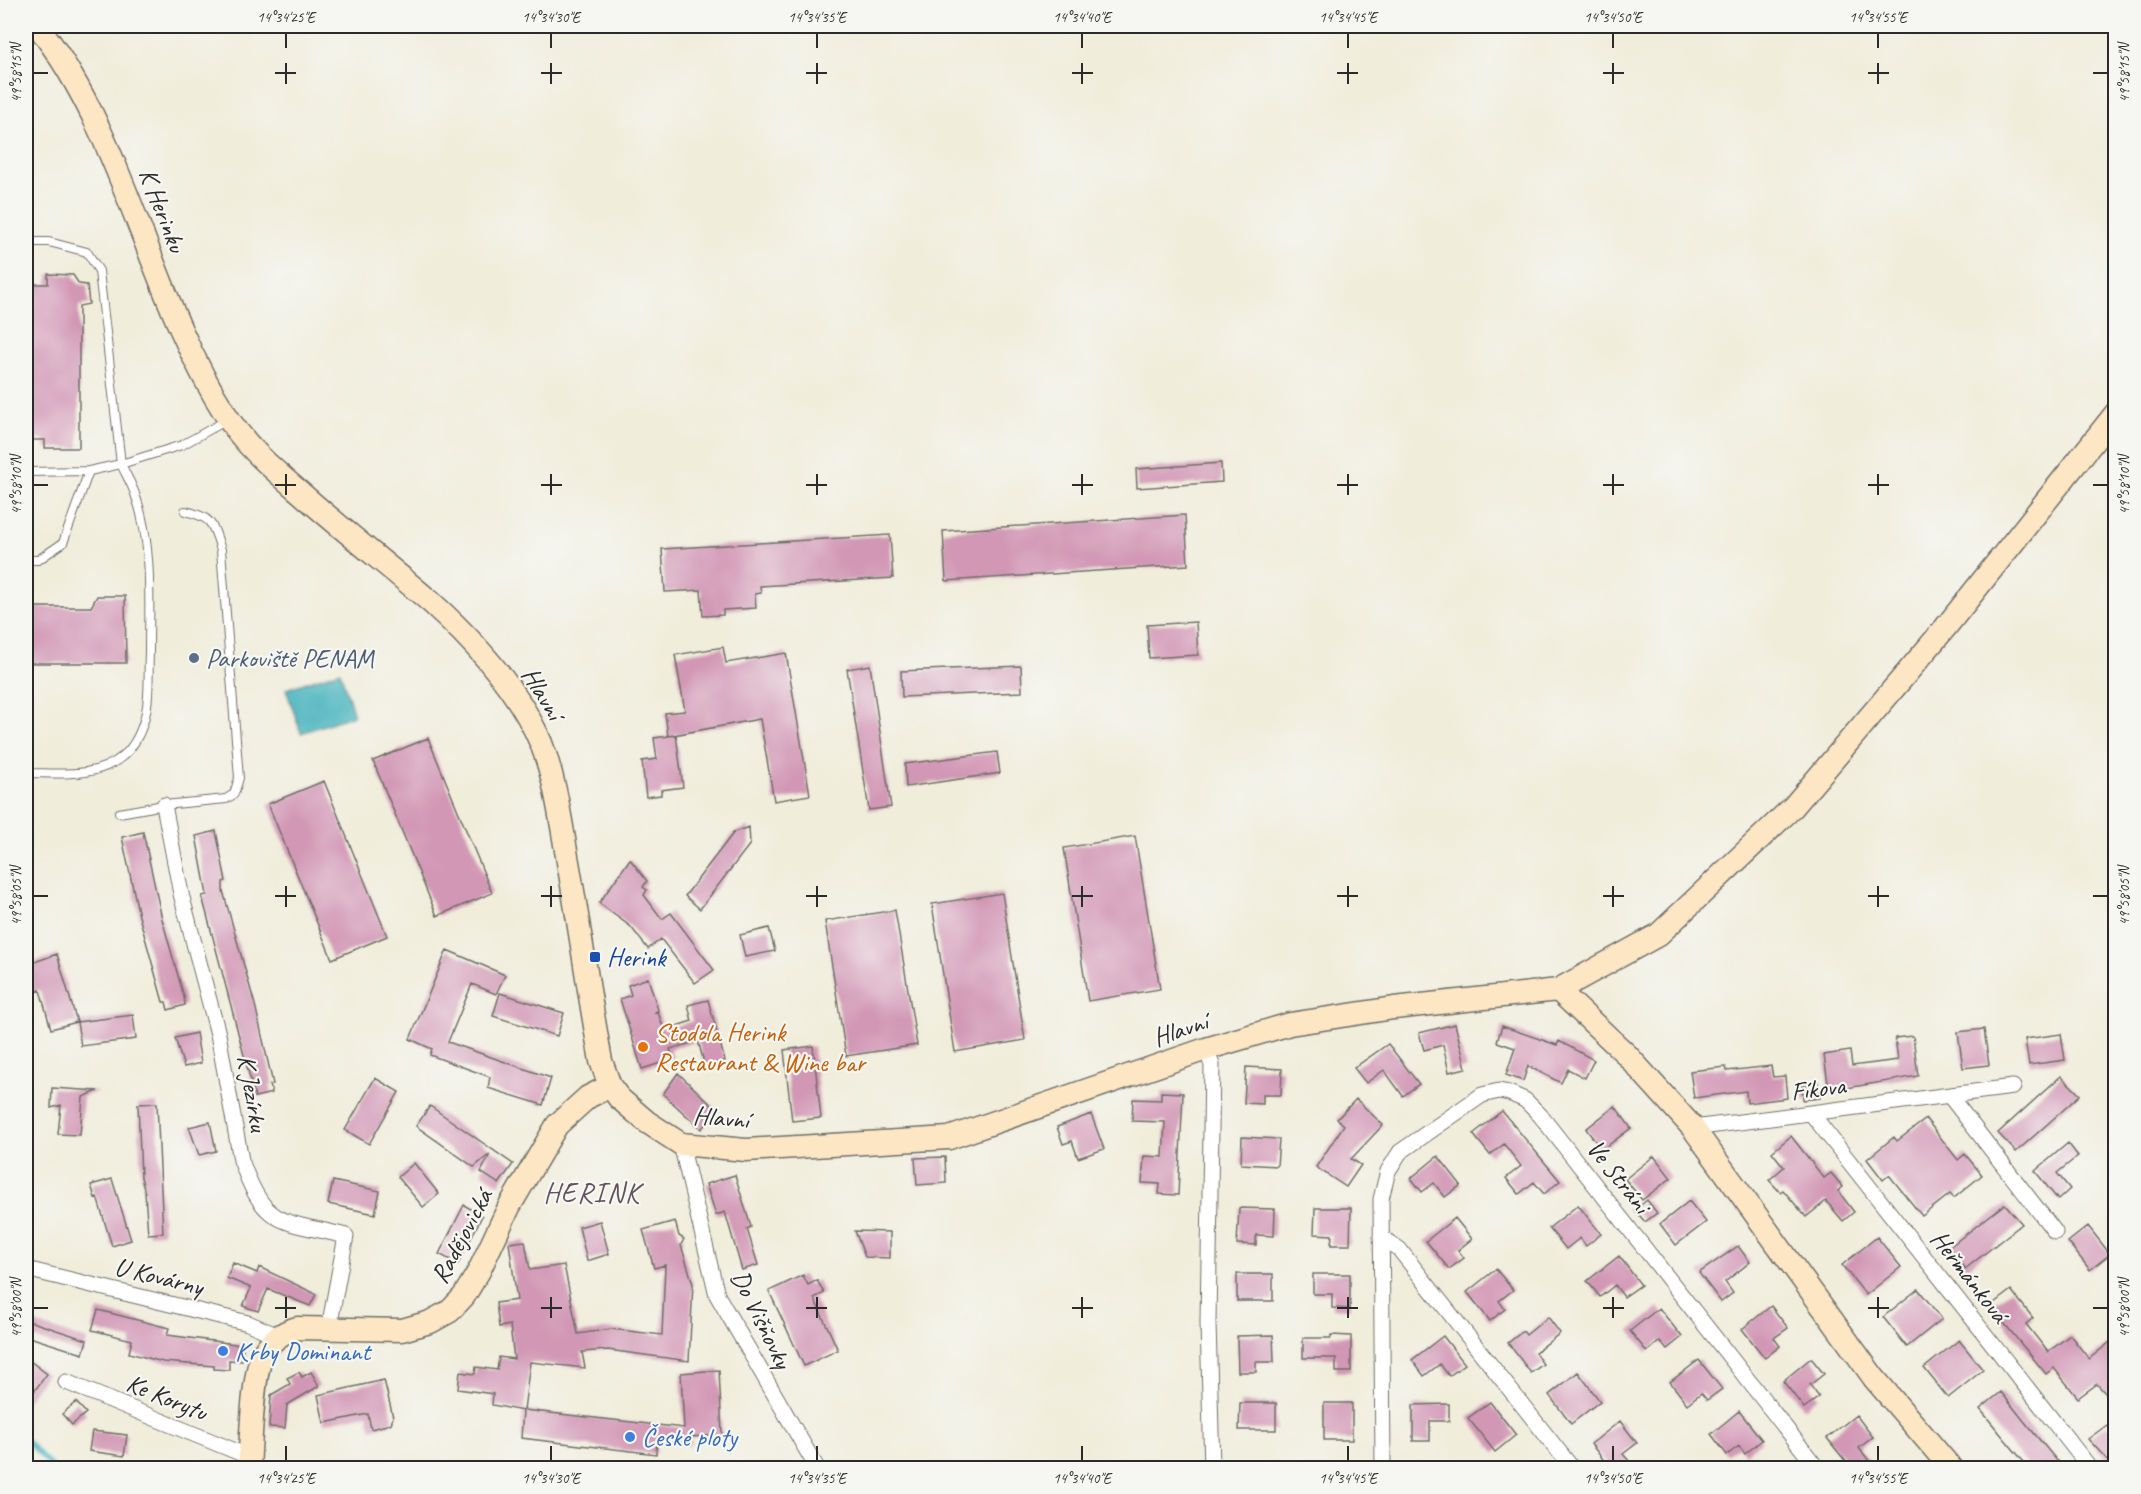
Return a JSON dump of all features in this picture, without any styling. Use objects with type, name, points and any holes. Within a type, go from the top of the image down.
[{"type":"street","name":"K Herinku","points":[[38,26],[62,56],[93,114],[183,335],[228,419]]},
{"type":"street","points":[[1951,1468],[1874,1378],[1693,1128],[1626,1054],[1558,990],[1658,936],[1793,807],[1945,628],[2115,413]]},
{"type":"street","name":"Hlavní","points":[[228,419],[260,458],[433,604],[469,639],[507,683],[541,745],[558,807],[596,1032],[610,1086],[647,1122],[681,1144],[746,1150],[949,1138],[1206,1049],[1290,1024],[1394,1008],[1558,990]]},
{"type":"street","name":"K Jezírku","points":[[164,804],[181,894],[218,1034],[241,1160],[247,1177],[262,1207],[273,1217],[346,1236],[329,1328]]},
{"type":"street","points":[[1206,1049],[1212,1065],[1208,1323],[1212,1468]]},
{"type":"street","name":"Radějovická","points":[[278,1336],[297,1328],[402,1330],[430,1322],[456,1306],[479,1271],[509,1207],[557,1125],[588,1097],[610,1086]]},
{"type":"street","name":"Fíkova","points":[[1693,1128],[2013,1087]]},
{"type":"street","name":"Ve Stráni","points":[[1383,1468],[1381,1199],[1388,1171],[1400,1152],[1482,1095],[1499,1091],[1525,1100],[1540,1115],[1817,1468]]},
{"type":"street","points":[[1949,1095],[2055,1232]]},
{"type":"street","name":"Heřmánková","points":[[1812,1113],[2090,1468]]},
{"type":"street","name":"Do Višňovky","points":[[681,1144],[717,1295],[792,1429],[818,1468]]},
{"type":"street","points":[[1381,1237],[1399,1249],[1572,1468]]},
{"type":"street","name":"U Kovárny","points":[[26,1269],[248,1323],[278,1336]]},
{"type":"street","points":[[250,1463],[259,1363],[270,1344],[278,1336]]},
{"type":"street","name":"Ke Korytu","points":[[66,1382],[250,1463]]},
{"type":"lane","points":[[26,242],[49,242],[87,252],[99,271],[121,464],[136,497],[145,536],[149,604],[146,714],[135,742],[123,756],[105,767],[86,773],[26,773]]},
{"type":"lane","points":[[26,472],[89,471],[121,464],[182,445],[228,419]]},
{"type":"lane","points":[[26,561],[38,560],[63,543],[89,471]]},
{"type":"lane","points":[[119,813],[164,804],[226,800],[234,794],[239,778],[220,550],[213,523],[200,514],[185,511]]},
{"type":"path","points":[[902,1467],[926,1468]]},
{"type":"water","points":[[340,671],[354,715],[301,733],[286,689]]},
{"type":"building","points":[[48,274],[73,275],[79,284],[87,285],[89,304],[79,306],[79,448],[45,448],[45,440],[26,440],[26,284],[48,284]]},
{"type":"building","points":[[1221,463],[1222,482],[1137,488],[1136,469]]},
{"type":"building","points":[[1185,515],[1188,565],[946,581],[943,531]]},
{"type":"building","points":[[890,535],[893,578],[760,586],[761,593],[755,594],[756,608],[723,610],[723,615],[703,616],[701,590],[665,592],[662,549]]},
{"type":"building","points":[[97,596],[125,596],[126,663],[26,663],[26,607],[91,607]]},
{"type":"building","points":[[1196,622],[1198,655],[1149,658],[1147,625]]},
{"type":"building","points":[[723,647],[726,663],[786,653],[810,795],[774,801],[760,719],[668,736],[665,713],[685,711],[675,655]]},
{"type":"building","points":[[870,665],[891,807],[869,810],[847,669]]},
{"type":"building","points":[[1021,666],[1022,692],[902,697],[901,671]]},
{"type":"building","points":[[676,735],[683,787],[661,790],[661,795],[646,797],[642,761],[657,759],[654,738]]},
{"type":"building","points":[[428,738],[492,893],[437,916],[373,761]]},
{"type":"building","points":[[997,752],[1000,773],[906,787],[905,764]]},
{"type":"building","points":[[324,781],[387,936],[332,959],[268,804]]},
{"type":"building","points":[[749,827],[750,844],[700,909],[685,896],[734,832]]},
{"type":"building","points":[[216,831],[226,881],[223,882],[223,891],[255,1005],[273,1084],[270,1085],[272,1093],[255,1097],[202,896],[207,895],[196,836]]},
{"type":"building","points":[[143,832],[162,919],[184,997],[185,1005],[168,1010],[166,1002],[163,1002],[139,916],[122,837]]},
{"type":"building","points":[[1135,836],[1160,989],[1088,1001],[1064,848]]},
{"type":"building","points":[[630,859],[647,881],[643,887],[647,890],[644,895],[662,919],[671,913],[714,970],[695,983],[661,939],[648,949],[631,927],[599,903]]},
{"type":"building","points":[[1002,893],[1025,1040],[955,1052],[932,904]]},
{"type":"building","points":[[895,910],[917,1045],[846,1056],[825,921]]},
{"type":"building","points":[[769,928],[775,951],[745,957],[740,935]]},
{"type":"building","points":[[447,950],[505,975],[496,994],[472,984],[448,1042],[551,1078],[543,1105],[488,1088],[490,1077],[430,1055],[432,1049],[410,1039]]},
{"type":"building","points":[[57,954],[77,1022],[51,1029],[40,990],[26,995],[26,965]]},
{"type":"building","points":[[648,978],[658,1010],[654,1013],[658,1012],[664,1030],[692,1021],[688,1005],[708,1000],[725,1061],[705,1066],[698,1041],[670,1049],[673,1059],[642,1069],[620,999],[631,995],[628,985]]},
{"type":"building","points":[[500,993],[564,1013],[557,1036],[493,1016]]},
{"type":"building","points":[[133,1015],[136,1039],[81,1046],[77,1022]]},
{"type":"building","points":[[1455,1024],[1466,1068],[1449,1072],[1443,1045],[1424,1050],[1419,1033]]},
{"type":"building","points":[[1502,1026],[1557,1045],[1559,1041],[1594,1060],[1585,1078],[1568,1069],[1561,1083],[1528,1066],[1523,1081],[1506,1075],[1515,1048],[1497,1042]]},
{"type":"building","points":[[1984,1029],[1989,1065],[1963,1068],[1958,1032]]},
{"type":"building","points":[[196,1033],[201,1063],[184,1067],[175,1038]]},
{"type":"building","points":[[2061,1034],[2065,1060],[2029,1065],[2025,1039]]},
{"type":"building","points":[[1913,1036],[1918,1076],[1829,1091],[1824,1055],[1850,1051],[1852,1066],[1898,1060],[1895,1038]]},
{"type":"building","points":[[1388,1044],[1419,1084],[1403,1096],[1384,1070],[1366,1083],[1354,1068]]},
{"type":"building","points":[[813,1046],[821,1118],[792,1121],[784,1050]]},
{"type":"building","points":[[1771,1066],[1773,1077],[1785,1076],[1787,1098],[1747,1103],[1746,1091],[1694,1098],[1690,1071],[1726,1067],[1727,1071]]},
{"type":"building","points":[[1246,1067],[1282,1069],[1281,1095],[1263,1095],[1263,1104],[1244,1103]]},
{"type":"building","points":[[678,1073],[718,1111],[701,1129],[663,1094]]},
{"type":"building","points":[[2061,1076],[2080,1095],[2016,1152],[1998,1133]]},
{"type":"building","points":[[375,1078],[399,1092],[369,1144],[345,1130]]},
{"type":"building","points":[[1818,1082],[1820,1098],[1803,1100],[1802,1084]]},
{"type":"building","points":[[52,1088],[98,1091],[83,1097],[80,1135],[58,1134],[61,1105],[51,1108]]},
{"type":"building","points":[[1161,1092],[1183,1093],[1178,1195],[1159,1194],[1160,1184],[1142,1183],[1144,1156],[1163,1157],[1165,1122],[1132,1121],[1133,1099],[1161,1100]]},
{"type":"building","points":[[1356,1099],[1383,1125],[1351,1159],[1361,1165],[1346,1187],[1316,1167],[1344,1125],[1337,1119]]},
{"type":"building","points":[[157,1103],[163,1233],[148,1234],[145,1193],[141,1177],[138,1104]]},
{"type":"building","points":[[430,1106],[513,1164],[499,1184],[481,1172],[490,1154],[474,1167],[416,1126]]},
{"type":"building","points":[[1615,1106],[1631,1128],[1602,1150],[1586,1129]]},
{"type":"building","points":[[1502,1111],[1560,1181],[1544,1194],[1534,1182],[1519,1194],[1506,1178],[1521,1166],[1504,1144],[1490,1155],[1473,1134]]},
{"type":"building","points":[[1091,1114],[1104,1149],[1078,1158],[1072,1141],[1063,1144],[1057,1127]]},
{"type":"building","points":[[1926,1119],[1958,1160],[1965,1154],[1982,1175],[1954,1198],[1950,1194],[1922,1216],[1889,1175],[1883,1180],[1867,1159],[1894,1137],[1897,1141]]},
{"type":"building","points":[[210,1122],[216,1151],[199,1155],[189,1127]]},
{"type":"building","points":[[1791,1136],[1824,1178],[1831,1173],[1843,1187],[1838,1191],[1854,1212],[1843,1221],[1826,1201],[1806,1217],[1783,1190],[1780,1192],[1769,1180],[1784,1167],[1772,1152]]},
{"type":"building","points":[[1242,1137],[1279,1139],[1277,1166],[1241,1164]]},
{"type":"building","points":[[2068,1143],[2078,1156],[2057,1173],[2070,1189],[2058,1200],[2035,1171]]},
{"type":"building","points":[[1438,1156],[1461,1185],[1445,1197],[1434,1183],[1422,1192],[1411,1178]]},
{"type":"building","points":[[1654,1156],[1671,1178],[1642,1200],[1625,1179]]},
{"type":"building","points":[[945,1157],[946,1183],[917,1185],[915,1158]]},
{"type":"building","points":[[414,1163],[439,1194],[423,1207],[398,1177]]},
{"type":"building","points":[[735,1175],[751,1227],[747,1229],[758,1265],[742,1270],[725,1212],[716,1215],[706,1184]]},
{"type":"building","points":[[112,1179],[131,1240],[112,1246],[91,1185]]},
{"type":"building","points":[[333,1181],[380,1191],[375,1214],[328,1204]]},
{"type":"building","points":[[1647,1200],[1657,1213],[1645,1222],[1635,1210]]},
{"type":"building","points":[[1689,1201],[1706,1222],[1676,1245],[1660,1224]]},
{"type":"building","points":[[2005,1204],[2022,1224],[1965,1269],[1948,1248]]},
{"type":"building","points":[[464,1205],[482,1216],[458,1264],[439,1254]]},
{"type":"building","points":[[1578,1205],[1601,1234],[1586,1246],[1580,1238],[1566,1249],[1549,1228]]},
{"type":"building","points":[[1239,1208],[1275,1209],[1274,1236],[1256,1235],[1256,1245],[1237,1244]]},
{"type":"building","points":[[1315,1208],[1351,1208],[1350,1245],[1331,1245],[1332,1235],[1314,1234]]},
{"type":"building","points":[[1455,1218],[1472,1239],[1458,1250],[1464,1258],[1449,1269],[1426,1241]]},
{"type":"building","points":[[600,1221],[609,1254],[587,1261],[579,1227]]},
{"type":"building","points":[[675,1221],[679,1236],[684,1239],[681,1245],[693,1284],[689,1361],[608,1350],[582,1352],[585,1368],[530,1362],[524,1410],[684,1428],[681,1373],[719,1370],[722,1435],[691,1437],[691,1445],[657,1441],[656,1454],[521,1438],[523,1411],[492,1405],[493,1394],[458,1389],[460,1372],[475,1374],[476,1367],[497,1370],[499,1357],[514,1359],[510,1325],[499,1327],[496,1303],[517,1300],[509,1243],[525,1241],[530,1270],[564,1265],[578,1334],[611,1329],[662,1335],[665,1265],[654,1268],[643,1230]]},
{"type":"building","points":[[2088,1226],[2110,1254],[2090,1270],[2068,1242]]},
{"type":"building","points":[[855,1231],[890,1232],[890,1258],[865,1257]]},
{"type":"building","points":[[1877,1237],[1901,1267],[1866,1295],[1842,1265]]},
{"type":"building","points":[[1738,1246],[1750,1262],[1725,1282],[1733,1293],[1721,1302],[1699,1273]]},
{"type":"building","points":[[1619,1256],[1641,1285],[1624,1297],[1615,1285],[1600,1297],[1587,1281]]},
{"type":"building","points":[[233,1263],[257,1273],[259,1267],[316,1294],[310,1306],[268,1289],[258,1311],[243,1306],[251,1288],[227,1278]]},
{"type":"building","points":[[1496,1269],[1513,1290],[1499,1301],[1505,1309],[1490,1321],[1467,1292]]},
{"type":"building","points":[[1237,1274],[1273,1274],[1273,1301],[1237,1301]]},
{"type":"building","points":[[1313,1274],[1350,1274],[1350,1309],[1332,1308],[1332,1294],[1313,1294]]},
{"type":"building","points":[[803,1275],[808,1285],[817,1280],[824,1293],[814,1298],[838,1350],[804,1366],[769,1291]]},
{"type":"building","points":[[1918,1289],[1942,1319],[1907,1347],[1883,1317]]},
{"type":"building","points":[[2011,1290],[2033,1318],[2026,1324],[2048,1352],[2070,1335],[2089,1359],[2115,1338],[2115,1387],[2106,1394],[2097,1384],[2078,1398],[2054,1368],[2046,1374],[1990,1306]]},
{"type":"building","points":[[1771,1306],[1788,1328],[1774,1338],[1780,1346],[1765,1358],[1742,1329]]},
{"type":"building","points":[[1659,1308],[1682,1337],[1667,1349],[1660,1341],[1647,1352],[1630,1331]]},
{"type":"building","points":[[98,1310],[169,1328],[167,1335],[243,1345],[242,1361],[229,1360],[229,1370],[214,1369],[214,1366],[163,1362],[129,1353],[132,1340],[92,1330]]},
{"type":"building","points":[[1548,1317],[1560,1333],[1535,1353],[1543,1364],[1531,1373],[1508,1343],[1523,1331],[1526,1335]]},
{"type":"building","points":[[26,1320],[87,1340],[83,1354],[26,1336]]},
{"type":"building","points":[[1273,1335],[1274,1362],[1256,1362],[1256,1372],[1238,1372],[1237,1336]]},
{"type":"building","points":[[1331,1335],[1351,1336],[1351,1372],[1336,1372],[1336,1358],[1303,1358],[1303,1338],[1331,1338]]},
{"type":"building","points":[[1443,1336],[1465,1364],[1449,1376],[1440,1364],[1424,1376],[1412,1360]]},
{"type":"building","points":[[1959,1340],[1983,1370],[1948,1398],[1924,1368]]},
{"type":"building","points":[[26,1358],[47,1374],[26,1402]]},
{"type":"building","points":[[1811,1358],[1824,1374],[1810,1385],[1819,1397],[1804,1408],[1783,1381]]},
{"type":"building","points":[[1699,1360],[1722,1389],[1707,1400],[1701,1393],[1687,1404],[1670,1382]]},
{"type":"building","points":[[299,1372],[302,1377],[311,1372],[319,1386],[287,1405],[285,1428],[269,1427],[271,1395],[290,1384],[287,1378]]},
{"type":"building","points":[[1578,1372],[1600,1401],[1571,1424],[1549,1395]]},
{"type":"building","points":[[384,1380],[393,1417],[391,1424],[371,1429],[368,1414],[324,1423],[318,1395]]},
{"type":"building","points":[[2001,1392],[2063,1468],[2029,1468],[1980,1409]]},
{"type":"building","points":[[76,1402],[86,1413],[72,1425],[62,1414]]},
{"type":"building","points":[[1490,1402],[1516,1435],[1495,1452],[1468,1418]]},
{"type":"building","points":[[1240,1403],[1276,1403],[1276,1430],[1239,1430]]},
{"type":"building","points":[[1324,1403],[1352,1403],[1352,1440],[1324,1440]]},
{"type":"building","points":[[1449,1404],[1449,1421],[1430,1421],[1430,1441],[1413,1441],[1413,1405]]},
{"type":"building","points":[[1739,1411],[1762,1440],[1745,1454],[1739,1446],[1727,1455],[1711,1434]]},
{"type":"building","points":[[1856,1415],[1873,1437],[1859,1448],[1875,1468],[1851,1468],[1827,1438]]},
{"type":"building","points":[[1620,1421],[1637,1443],[1623,1454],[1629,1461],[1620,1468],[1610,1468],[1591,1444]]},
{"type":"building","points":[[2107,1425],[2115,1435],[2115,1468],[2088,1439]]},
{"type":"building","points":[[92,1431],[127,1435],[124,1456],[89,1451]]},
{"type":"waterway","points":[[26,1440],[53,1468]]},
{"type":"place","name":"Parkoviště PENAM","points":[[194,658]]},
{"type":"place","name":"Herink","points":[[595,957]]},
{"type":"place","name":"Stodola Herink Restaurant & Wine bar","points":[[643,1047]]},
{"type":"place","name":"Krby Dominant","points":[[223,1351]]},
{"type":"place","name":"České ploty","points":[[630,1437]]},
{"type":"district","name":"HERINK","points":[[592,1192]]}]
